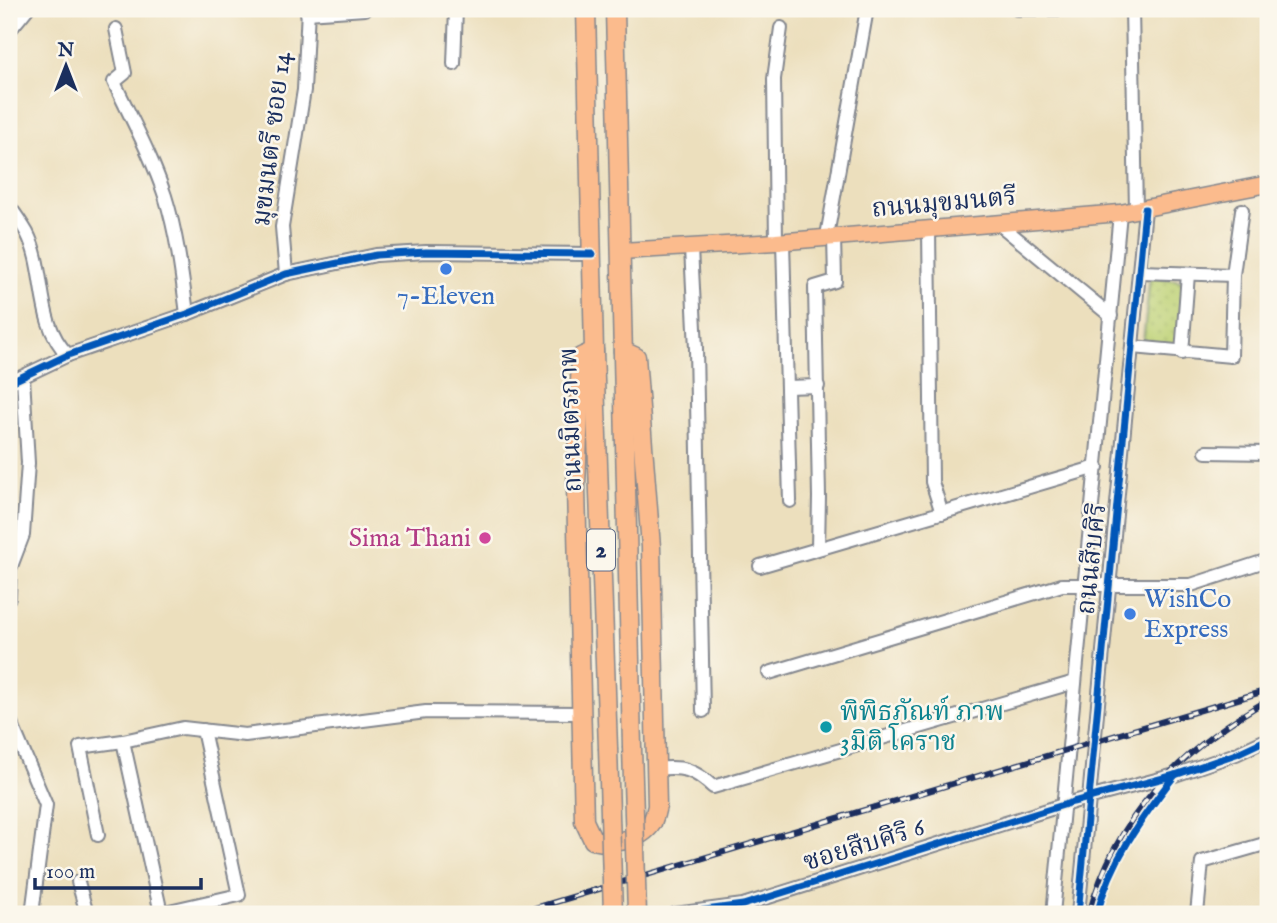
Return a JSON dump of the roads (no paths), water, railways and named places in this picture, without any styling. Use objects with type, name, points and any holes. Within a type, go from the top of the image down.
[{"type":"highway","name":"ถนนมิตรภาพ","points":[[586,9],[594,351],[613,914]]},
{"type":"highway","name":"ถนนมิตรภาพ","points":[[615,9],[637,914]]},
{"type":"highway","points":[[594,351],[582,357],[576,487],[584,821],[593,840],[604,843],[628,839],[643,832],[652,822],[657,806],[651,547],[636,357],[623,351]]},
{"type":"main road","name":"ถนนมุขมนตรี","points":[[621,251],[779,241],[1134,210],[1268,184]]},
{"type":"street","points":[[9,31],[27,9]]},
{"type":"street","points":[[308,11],[365,9]]},
{"type":"street","points":[[454,64],[456,9]]},
{"type":"street","points":[[818,548],[815,287],[835,281],[830,236],[867,9]]},
{"type":"street","points":[[1017,9],[1063,9]]},
{"type":"street","points":[[1132,9],[1134,210]]},
{"type":"street","name":"มุขมนตรี ซอย 14","points":[[286,274],[282,227],[304,90],[308,11]]},
{"type":"street","points":[[781,28],[774,79],[790,501]]},
{"type":"street","points":[[116,29],[125,73],[114,82],[148,152],[165,199],[182,274],[187,314]]},
{"type":"street","points":[[9,206],[28,234],[46,320],[68,355]]},
{"type":"street","name":"ถนนสืบศิริ","points":[[1078,914],[1140,272],[1134,210]]},
{"type":"street","name":"ถนนสืบศิริ","points":[[1053,914],[1111,316],[1134,210]]},
{"type":"street","points":[[1133,347],[1231,356],[1233,275],[1242,210]]},
{"type":"street","points":[[998,223],[1111,316]]},
{"type":"street","points":[[929,229],[932,482],[942,513]]},
{"type":"street","points":[[691,248],[696,349],[703,711]]},
{"type":"street","points":[[9,383],[68,355],[187,314],[286,274],[376,255],[592,254]]},
{"type":"street","points":[[1140,272],[1233,275]]},
{"type":"street","points":[[1182,353],[1188,274]]},
{"type":"street","points":[[9,598],[10,569],[23,535],[28,463],[23,377]]},
{"type":"street","points":[[787,387],[818,386]]},
{"type":"street","points":[[1206,452],[1268,453]]},
{"type":"street","points":[[760,566],[1097,467]]},
{"type":"street","points":[[769,673],[1062,585],[1191,585],[1268,560]]},
{"type":"street","points":[[657,769],[676,767],[699,774],[713,787],[1075,682]]},
{"type":"street","points":[[98,835],[80,747],[183,728],[245,735],[426,712],[581,713]]},
{"type":"street","points":[[9,718],[46,805],[32,914]]},
{"type":"street","points":[[122,741],[159,914],[239,895],[203,730]]},
{"type":"street","points":[[1089,799],[1175,775],[1236,754],[1268,739]]},
{"type":"street","name":"ซอยสืบศิริ 6","points":[[675,914],[743,905],[1089,799]]},
{"type":"street","points":[[1197,914],[1202,862],[1268,843]]},
{"type":"street","points":[[78,882],[87,914]]},
{"type":"railway","points":[[515,914],[1268,690]]},
{"type":"railway","points":[[1089,914],[1116,846],[1134,816],[1156,789],[1180,763],[1207,740],[1268,700]]},
{"type":"place","name":"7-Eleven","points":[[446,269]]},
{"type":"place","name":"Sima Thani","points":[[485,538]]},
{"type":"place","name":"WishCo Express","points":[[1130,614]]},
{"type":"place","name":"พิพิธภัณท์ ภาพ 3มิติ โคราช","points":[[826,727]]}]
